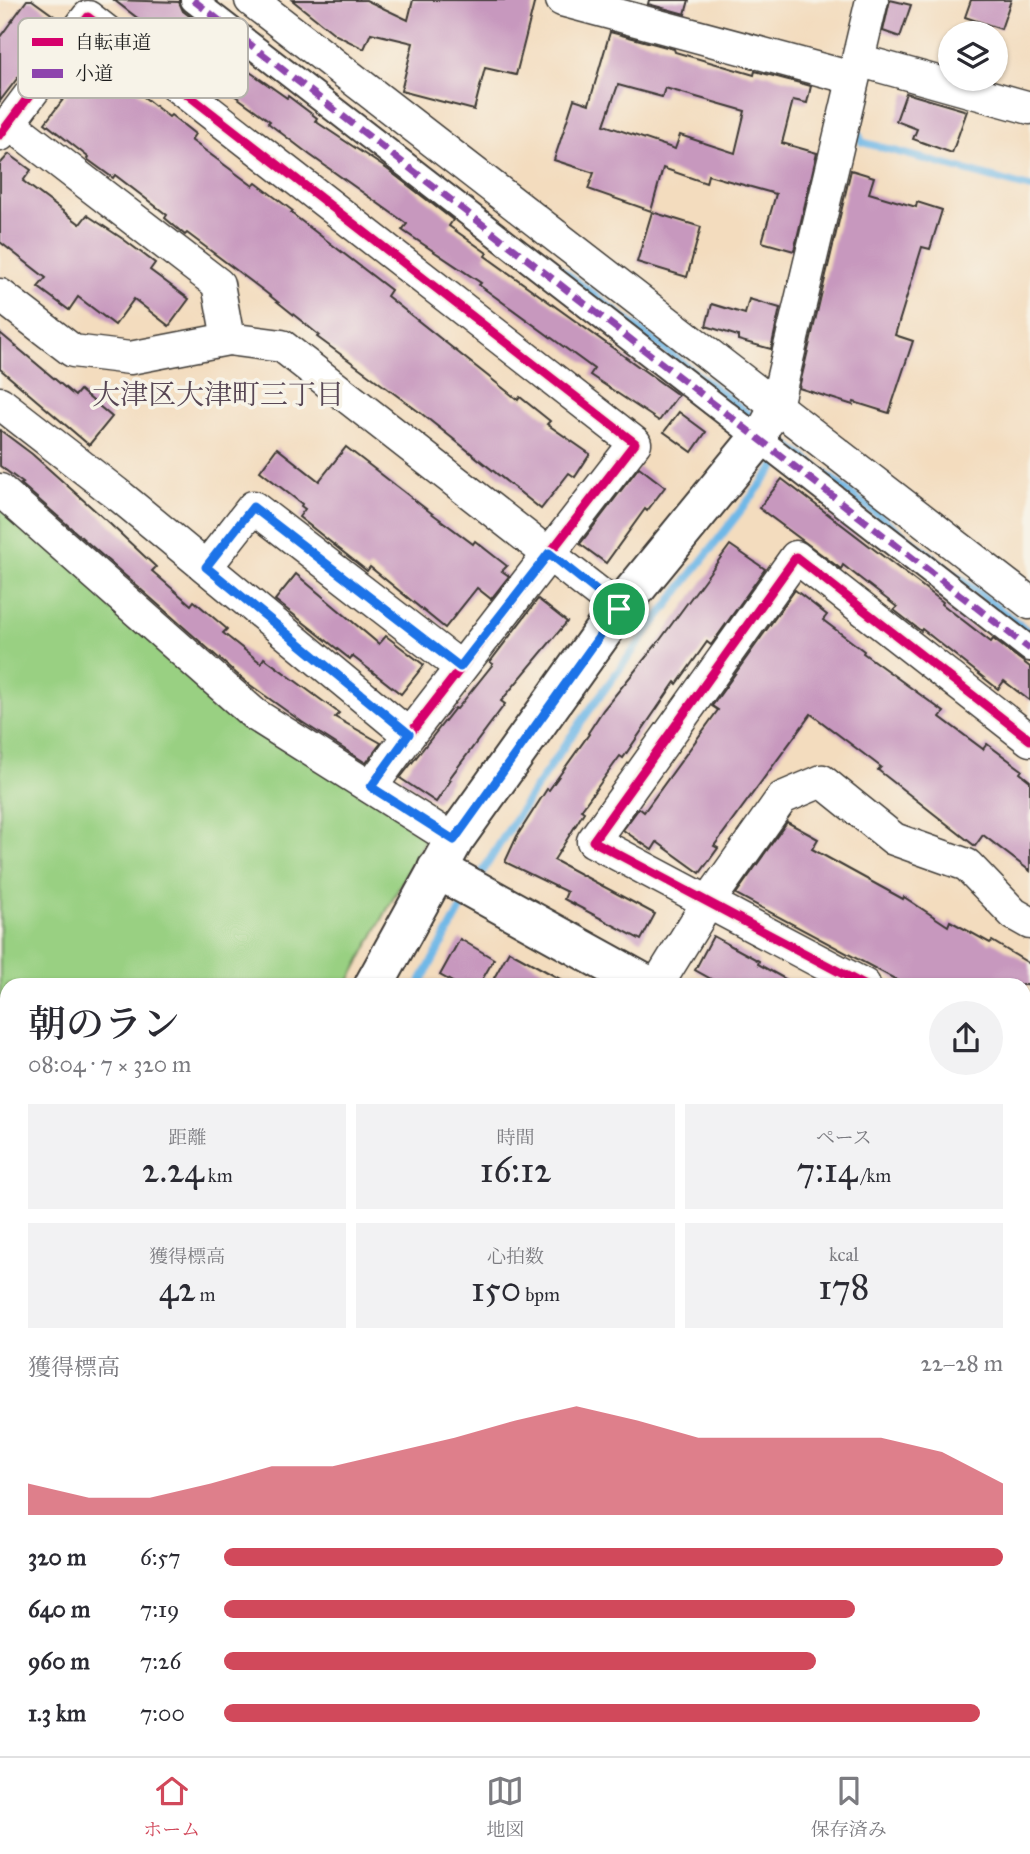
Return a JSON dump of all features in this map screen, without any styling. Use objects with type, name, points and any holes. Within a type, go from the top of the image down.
[{"type":"street","points":[[193,0],[217,18]]},
{"type":"street","points":[[251,0],[767,422],[1030,649]]},
{"type":"street","points":[[562,0],[1030,108]]},
{"type":"street","points":[[378,978],[446,855],[619,609],[767,422],[872,0]]},
{"type":"street","points":[[248,40],[767,422],[1029,597]]},
{"type":"street","points":[[27,98],[4,129],[218,284],[228,339]]},
{"type":"street","points":[[191,98],[635,443],[460,667],[371,787]]},
{"type":"street","points":[[0,295],[73,351],[130,358],[228,339],[282,346],[619,609]]},
{"type":"street","points":[[0,403],[121,497],[409,734]]},
{"type":"street","points":[[0,490],[254,714],[371,787],[446,855],[636,978]]},
{"type":"street","points":[[206,567],[253,507],[460,667]]},
{"type":"street","points":[[851,978],[593,841],[796,557],[1030,740]]},
{"type":"street","points":[[661,978],[709,901],[782,798],[822,781],[894,839],[967,865],[1014,914],[1030,923]]},
{"type":"green space","points":[[0,504],[426,837],[351,978],[0,978]]},
{"type":"building","points":[[27,0],[32,0],[57,18],[18,18],[18,77],[0,101],[0,37]]},
{"type":"building","points":[[114,0],[179,2],[183,11],[192,18],[137,18]]},
{"type":"building","points":[[292,0],[366,0],[408,20],[413,0],[535,0],[516,75],[485,68],[474,110],[401,91],[413,43],[371,33],[364,49],[336,35]]},
{"type":"building","points":[[649,0],[689,0],[685,14],[648,4]]},
{"type":"building","points":[[890,0],[911,5],[900,37],[883,31]]},
{"type":"building","points":[[971,0],[1011,0],[1004,21],[977,21],[965,17]]},
{"type":"building","points":[[610,32],[754,75],[755,71],[811,86],[807,103],[793,100],[782,143],[817,153],[794,251],[762,242],[776,194],[708,175],[706,183],[663,168],[651,211],[588,189],[594,173],[554,160],[574,99],[589,104]],"holes":[[[618,85],[662,97],[665,88],[745,111],[735,153],[680,135],[675,149],[604,125]]]},
{"type":"building","points":[[248,71],[287,98],[288,96],[317,118],[315,121],[387,169],[453,220],[449,226],[487,253],[485,256],[678,395],[659,421],[590,375],[594,369],[479,285],[481,283],[402,230],[407,224],[310,155],[268,123],[270,121],[238,98],[248,98]]},
{"type":"building","points":[[906,93],[967,111],[952,153],[913,139],[917,129],[896,121]]},
{"type":"building","points":[[64,98],[145,98],[195,134],[191,140],[253,186],[256,183],[293,211],[291,213],[391,290],[387,296],[518,400],[520,397],[550,421],[547,424],[590,454],[575,477],[569,473],[541,509],[422,414],[317,337],[319,335],[264,291],[187,233],[185,235],[165,218],[167,215],[115,175],[113,178],[87,159],[88,157],[45,123]]},
{"type":"building","points":[[9,154],[31,170],[23,181],[80,224],[87,215],[123,239],[155,263],[150,270],[189,299],[169,326],[134,299],[115,325],[78,297],[69,310],[38,287],[46,278],[0,242],[0,164]]},
{"type":"building","points":[[851,170],[874,177],[869,193],[916,207],[917,202],[942,210],[930,249],[922,247],[895,335],[913,341],[889,413],[799,388]]},
{"type":"building","points":[[652,212],[701,227],[687,277],[637,262]]},
{"type":"building","points":[[749,299],[780,308],[771,349],[738,340],[738,336],[706,326],[712,304],[745,314]]},
{"type":"building","points":[[0,333],[75,396],[80,390],[112,417],[89,445],[0,369]]},
{"type":"building","points":[[679,412],[706,432],[692,452],[664,432]]},
{"type":"building","points":[[0,430],[32,454],[109,523],[156,567],[152,571],[191,605],[194,601],[227,629],[223,633],[261,663],[264,658],[339,713],[335,717],[381,743],[366,763],[246,682],[21,484],[23,483],[0,466]]},
{"type":"building","points":[[346,447],[473,544],[475,541],[507,566],[502,571],[509,576],[491,599],[477,588],[445,628],[370,567],[367,571],[299,517],[305,509],[302,504],[260,471],[277,448],[319,481]]},
{"type":"building","points":[[639,467],[665,487],[647,511],[645,509],[606,563],[580,544]]},
{"type":"building","points":[[782,479],[991,642],[993,639],[1030,667],[1030,701],[1004,681],[998,689],[894,610],[897,607],[843,565],[841,569],[759,508]]},
{"type":"building","points":[[730,545],[765,569],[711,645],[707,642],[677,684],[675,682],[623,758],[620,756],[581,810],[584,812],[554,860],[655,914],[641,940],[564,899],[567,892],[505,862],[517,836],[547,789],[549,790],[589,734],[603,710],[660,640]]},
{"type":"building","points":[[296,574],[379,644],[386,636],[424,665],[401,694],[352,656],[350,659],[275,600]]},
{"type":"building","points":[[795,590],[827,615],[823,620],[864,651],[863,653],[944,712],[940,717],[983,749],[987,744],[1022,770],[1020,773],[1030,781],[1030,871],[983,835],[975,846],[878,770],[881,767],[811,714],[714,846],[718,848],[700,873],[657,842],[652,850],[623,830],[639,808],[644,812],[718,710],[712,706]]},
{"type":"building","points":[[538,599],[567,622],[501,701],[505,704],[449,779],[451,780],[436,802],[400,778],[493,664],[490,662]]},
{"type":"building","points":[[787,822],[818,839],[812,849],[903,899],[904,897],[948,926],[950,921],[990,943],[992,941],[1030,964],[1030,978],[893,978],[736,894]]},
{"type":"building","points":[[713,936],[759,961],[758,964],[783,978],[709,978],[695,970]]},
{"type":"building","points":[[460,939],[494,959],[483,978],[445,978],[440,975]]},
{"type":"building","points":[[509,951],[558,978],[494,978]]},
{"type":"waterway","points":[[858,121],[856,128],[862,142],[1030,188]]},
{"type":"waterway","points":[[435,172],[760,423]]},
{"type":"waterway","points":[[770,431],[1030,633]]},
{"type":"waterway","points":[[477,881],[584,718],[780,460]]},
{"type":"waterway","points":[[423,978],[467,898]]},
{"type":"marked path","points":[[193,0],[216,18]]},
{"type":"marked path","points":[[248,43],[1030,649]]},
{"type":"cycle path","points":[[0,135],[28,98]]},
{"type":"cycle path","points":[[192,98],[635,443],[371,787]]},
{"type":"cycle path","points":[[851,978],[593,841],[796,557],[1030,740]]},
{"type":"district","name":"大津区大津町三丁目","points":[[218,394]]},
{"type":"route","points":[[253,507],[460,667],[549,553],[619,609],[454,840],[371,787],[409,734],[206,567],[253,507]]}]
